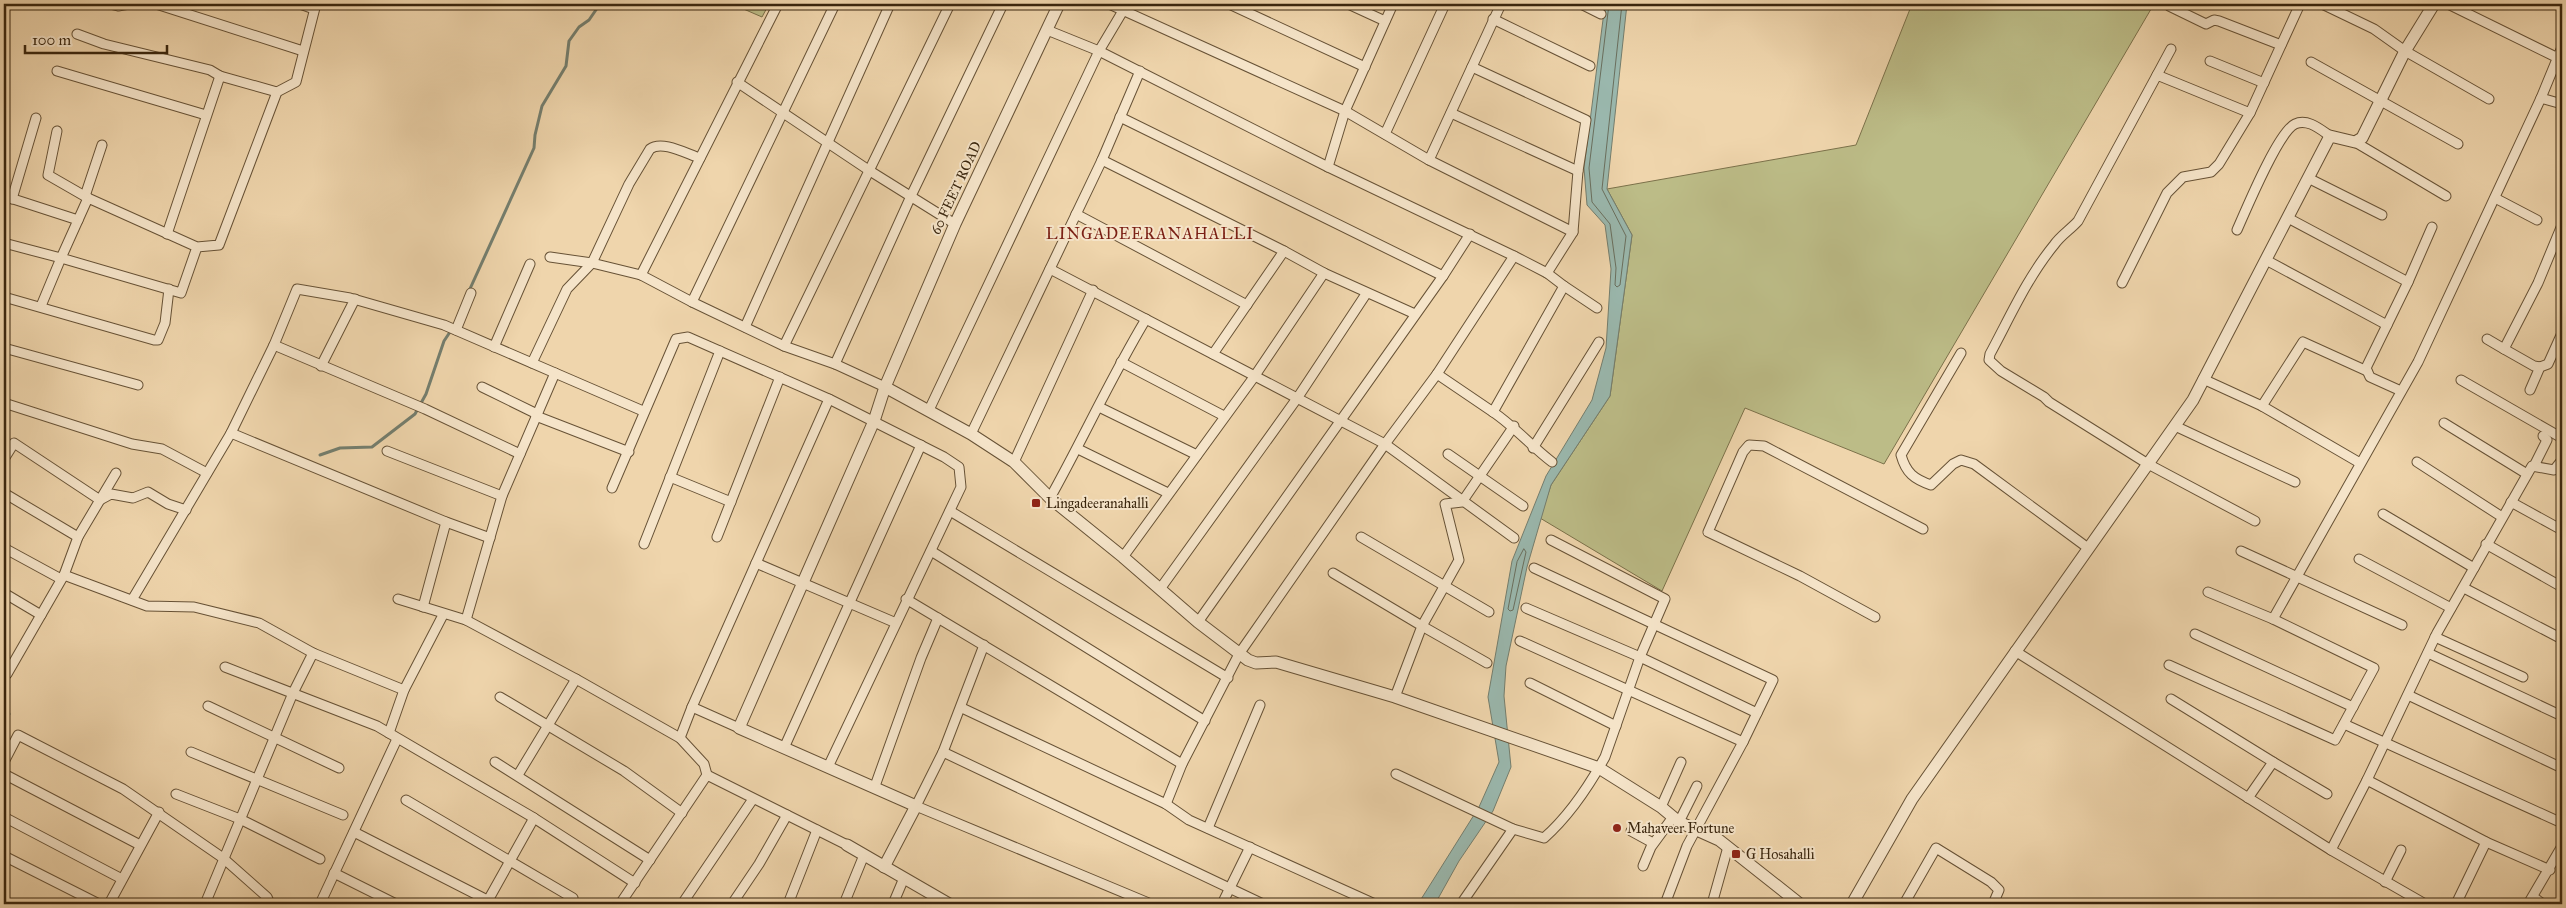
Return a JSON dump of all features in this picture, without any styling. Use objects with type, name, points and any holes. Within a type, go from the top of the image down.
[{"type":"street","points":[[110,4],[118,6],[129,4]]},
{"type":"street","points":[[156,4],[304,52]]},
{"type":"street","points":[[57,131],[48,175],[87,197],[197,247],[219,245],[277,92],[296,82],[315,6],[300,4]]},
{"type":"street","points":[[641,275],[778,4]]},
{"type":"street","points":[[692,302],[836,4]]},
{"type":"street","points":[[745,327],[890,4]]},
{"type":"street","points":[[784,346],[950,4]]},
{"type":"street","points":[[835,364],[911,196],[1003,4]]},
{"type":"street","name":"60 FEET ROAD","points":[[739,728],[874,421],[885,387],[955,224],[1059,4]]},
{"type":"street","points":[[1109,4],[1125,7],[1345,111],[1429,160],[1573,232]]},
{"type":"street","points":[[1229,4],[1365,67]]},
{"type":"street","points":[[1348,4],[1385,21]]},
{"type":"street","points":[[1328,167],[1345,111],[1393,4]]},
{"type":"street","points":[[1384,134],[1445,4]]},
{"type":"street","points":[[1429,160],[1501,4]]},
{"type":"street","points":[[1581,4],[1601,14]]},
{"type":"street","points":[[2122,283],[2167,193],[2183,177],[2210,172],[2219,164],[2250,113],[2300,4]]},
{"type":"street","points":[[2322,4],[2374,29],[2405,51],[2488,99]]},
{"type":"street","points":[[2354,142],[2362,138],[2405,51],[2434,4]]},
{"type":"street","points":[[2448,4],[2560,59]]},
{"type":"street","points":[[2169,6],[2206,24],[2219,20],[2281,44]]},
{"type":"street","points":[[929,410],[1099,51],[1125,7]]},
{"type":"street","points":[[1493,19],[1590,66]]},
{"type":"street","points":[[1047,30],[1099,51],[1328,167],[1514,256],[1547,273],[1597,308]]},
{"type":"street","points":[[77,34],[104,44],[210,70],[220,76],[277,92]]},
{"type":"street","points":[[2273,619],[2401,391],[2443,312],[2560,59],[2562,47]]},
{"type":"street","points":[[2171,50],[2078,221],[2071,230],[2062,235],[2034,271],[1990,354],[1989,360],[2001,371],[2148,464],[2256,521]]},
{"type":"street","points":[[2210,60],[2264,83]]},
{"type":"street","points":[[2310,62],[2458,144]]},
{"type":"street","points":[[1472,67],[1586,120],[1578,171],[1573,232],[1547,273]]},
{"type":"street","points":[[57,71],[206,115]]},
{"type":"street","points":[[971,434],[1102,160],[1140,71]]},
{"type":"street","points":[[2157,75],[2250,113]]},
{"type":"street","points":[[168,234],[220,76]]},
{"type":"street","points":[[737,82],[870,171],[955,224]]},
{"type":"street","points":[[2541,98],[2562,104]]},
{"type":"street","points":[[1451,113],[1578,171]]},
{"type":"street","points":[[1120,117],[1443,276]]},
{"type":"street","points":[[36,118],[8,198],[78,220]]},
{"type":"street","points":[[2237,230],[2269,162],[2287,131],[2295,124],[2313,124],[2330,136],[2354,142],[2446,196]]},
{"type":"street","points":[[1852,904],[1912,799],[2193,400],[2330,136]]},
{"type":"street","points":[[41,306],[87,197],[102,145]]},
{"type":"street","points":[[532,363],[567,289],[592,263],[629,184],[650,149],[654,146],[662,146],[700,158]]},
{"type":"street","points":[[1102,160],[1366,294],[1415,314]]},
{"type":"street","points":[[2308,178],[2382,215]]},
{"type":"street","points":[[2495,198],[2537,220]]},
{"type":"street","points":[[1076,214],[1247,305]]},
{"type":"street","points":[[2288,218],[2408,282]]},
{"type":"street","points":[[2504,349],[2538,283],[2562,225]]},
{"type":"street","points":[[2401,391],[2370,377],[2366,368],[2408,282],[2432,227]]},
{"type":"street","points":[[1198,622],[1443,276],[1470,234]]},
{"type":"street","points":[[4,243],[181,293],[197,247]]},
{"type":"street","points":[[1213,354],[1284,251]]},
{"type":"street","points":[[550,256],[592,263],[641,275],[692,302],[784,346],[835,364],[885,387],[971,434],[1014,462],[1050,498],[1123,557],[1198,622],[1239,654],[1256,664],[1276,662],[1395,697],[1477,725],[1519,742],[1599,768],[1661,807],[1676,819],[1728,847],[1800,904]]},
{"type":"street","points":[[1166,804],[1182,764],[1239,654],[1385,444],[1437,374],[1514,256]]},
{"type":"street","points":[[2266,260],[2386,325]]},
{"type":"street","points":[[494,347],[530,264]]},
{"type":"street","points":[[1050,268],[1254,377],[1298,397],[1385,444],[1462,502],[1514,538]]},
{"type":"street","points":[[1123,557],[1254,377],[1324,273]]},
{"type":"street","points":[[1492,412],[1564,286]]},
{"type":"street","points":[[4,297],[158,340],[166,324],[169,289]]},
{"type":"street","points":[[132,600],[231,433],[274,345],[297,289],[355,299],[453,329],[643,411]]},
{"type":"street","points":[[1014,462],[1093,290]]},
{"type":"street","points":[[453,329],[471,293]]},
{"type":"street","points":[[1160,589],[1298,397],[1366,294]]},
{"type":"street","points":[[322,366],[355,299]]},
{"type":"street","points":[[1050,498],[1078,448],[1120,362],[1146,319]]},
{"type":"street","points":[[2487,339],[2534,366],[2540,367],[2548,364],[2562,333]]},
{"type":"street","points":[[612,488],[643,419],[643,411],[676,339],[688,337],[829,399],[921,444],[959,467],[961,487],[906,599],[828,767]]},
{"type":"street","points":[[1533,448],[1599,342]]},
{"type":"street","points":[[2262,406],[2303,342],[2367,372]]},
{"type":"street","points":[[274,345],[425,408],[520,454]]},
{"type":"street","points":[[4,348],[93,370],[138,385]]},
{"type":"street","points":[[644,544],[720,351]]},
{"type":"street","points":[[1961,353],[1901,455],[1908,472],[1914,479],[1931,485],[1953,464],[1961,460],[1974,464],[2088,548]]},
{"type":"street","points":[[1120,362],[1224,416]]},
{"type":"street","points":[[2530,390],[2540,367]]},
{"type":"street","points":[[466,620],[502,496],[555,373]]},
{"type":"street","points":[[1437,374],[1514,426],[1533,448],[1552,462]]},
{"type":"street","points":[[717,537],[780,377]]},
{"type":"street","points":[[2203,379],[2262,406],[2360,463]]},
{"type":"street","points":[[2461,380],[2562,438]]},
{"type":"street","points":[[482,387],[537,415],[629,452]]},
{"type":"street","points":[[680,738],[829,399]]},
{"type":"street","points":[[4,403],[132,444],[162,448],[207,474]]},
{"type":"street","points":[[1099,407],[1197,455]]},
{"type":"street","points":[[2444,423],[2527,474]]},
{"type":"street","points":[[1395,697],[1422,626],[1459,560],[1445,504],[1462,502],[1514,426]]},
{"type":"street","points":[[2175,426],[2295,482]]},
{"type":"street","points":[[231,433],[446,522],[490,538]]},
{"type":"street","points":[[2331,850],[2367,780],[2435,637],[2464,588],[2486,544],[2545,446],[2546,440],[2543,436]]},
{"type":"street","points":[[4,459],[14,443],[100,500]]},
{"type":"street","points":[[784,748],[921,444]]},
{"type":"street","points":[[1875,617],[1800,576],[1708,532],[1743,452],[1749,445],[1764,446],[1923,529]]},
{"type":"street","points":[[1078,448],[1168,493]]},
{"type":"street","points":[[387,451],[502,496]]},
{"type":"street","points":[[1448,454],[1523,506]]},
{"type":"street","points":[[2554,470],[2562,460]]},
{"type":"street","points":[[2417,462],[2502,517]]},
{"type":"street","points":[[2534,466],[2554,470],[2562,475]]},
{"type":"street","points":[[7,674],[63,577],[78,537],[116,473]]},
{"type":"street","points":[[670,477],[731,502]]},
{"type":"street","points":[[100,500],[111,494],[133,498],[148,492],[157,495],[168,504],[186,510]]},
{"type":"street","points":[[4,493],[78,537]]},
{"type":"street","points":[[2511,502],[2562,530]]},
{"type":"street","points":[[950,511],[1228,678]]},
{"type":"street","points":[[2383,514],[2474,568]]},
{"type":"street","points":[[423,607],[446,522]]},
{"type":"street","points":[[1361,537],[1489,612]]},
{"type":"street","points":[[1396,774],[1513,829],[1544,838],[1560,824],[1599,768],[1605,757],[1652,624],[1665,599],[1551,540]]},
{"type":"street","points":[[2486,544],[2562,587]]},
{"type":"street","points":[[4,548],[63,577],[148,606],[194,607],[259,623],[313,653],[404,690]]},
{"type":"street","points":[[931,551],[1205,721]]},
{"type":"street","points":[[2241,551],[2402,625]]},
{"type":"street","points":[[2359,559],[2451,608]]},
{"type":"street","points":[[756,563],[896,623]]},
{"type":"street","points":[[1534,568],[1772,680],[1744,742],[1698,830],[1687,846],[1665,904]]},
{"type":"street","points":[[1333,573],[1487,663]]},
{"type":"street","points":[[2464,588],[2562,639]]},
{"type":"street","points":[[2169,665],[2336,740],[2374,668],[2273,619],[2208,592]]},
{"type":"street","points":[[4,593],[40,615]]},
{"type":"street","points":[[398,599],[466,620],[576,679],[680,738],[704,764],[707,775],[847,845],[942,902]]},
{"type":"street","points":[[906,599],[1182,764]]},
{"type":"street","points":[[1526,608],[1640,657],[1757,713]]},
{"type":"street","points":[[320,904],[354,832],[393,736],[404,690],[444,614]]},
{"type":"street","points":[[875,786],[921,658],[938,618]]},
{"type":"street","points":[[2195,634],[2353,708]]},
{"type":"street","points":[[2435,637],[2524,677]]},
{"type":"street","points":[[1520,641],[1628,692],[1744,742]]},
{"type":"street","points":[[884,866],[943,752],[962,708],[984,645]]},
{"type":"street","points":[[2015,652],[2331,850],[2425,904]]},
{"type":"street","points":[[2428,652],[2562,716]]},
{"type":"street","points":[[205,904],[293,693],[313,653]]},
{"type":"street","points":[[225,667],[377,726],[534,818],[635,883]]},
{"type":"street","points":[[518,775],[576,679]]},
{"type":"street","points":[[1530,684],[1616,726]]},
{"type":"street","points":[[2408,695],[2562,768]]},
{"type":"street","points":[[500,696],[624,771],[682,813]]},
{"type":"street","points":[[2171,698],[2327,794]]},
{"type":"street","points":[[208,706],[338,768]]},
{"type":"street","points":[[1208,828],[1260,706]]},
{"type":"street","points":[[692,707],[875,786],[916,806],[1151,904]]},
{"type":"street","points":[[962,708],[1166,804],[1190,820],[1375,904]]},
{"type":"street","points":[[2344,724],[2386,741],[2562,823]]},
{"type":"street","points":[[4,762],[18,735],[123,789],[159,812],[223,858],[267,897],[270,904]]},
{"type":"street","points":[[190,752],[343,815]]},
{"type":"street","points":[[943,752],[1263,904]]},
{"type":"street","points":[[495,762],[650,860]]},
{"type":"street","points":[[1661,807],[1681,762]]},
{"type":"street","points":[[2248,798],[2273,762]]},
{"type":"street","points":[[4,774],[140,845]]},
{"type":"street","points":[[620,904],[707,775]]},
{"type":"street","points":[[2367,780],[2486,842],[2550,870]]},
{"type":"street","points":[[1643,866],[1653,843],[1676,819],[1697,786]]},
{"type":"street","points":[[176,794],[240,819],[320,859]]},
{"type":"street","points":[[682,904],[753,799]]},
{"type":"street","points":[[406,800],[572,898]]},
{"type":"street","points":[[109,904],[159,812]]},
{"type":"street","points":[[732,904],[759,864],[787,816]]},
{"type":"street","points":[[4,817],[122,879]]},
{"type":"street","points":[[354,832],[490,903],[510,861],[534,818]]},
{"type":"street","points":[[1461,904],[1513,829]]},
{"type":"street","points":[[788,904],[817,830]]},
{"type":"street","points":[[1631,832],[1653,843]]},
{"type":"street","points":[[2456,904],[2486,842]]},
{"type":"street","points":[[2543,904],[2531,900],[2550,870],[2559,860],[2562,846]]},
{"type":"street","points":[[1222,904],[1250,847]]},
{"type":"street","points":[[1712,904],[1728,847]]},
{"type":"street","points":[[1904,904],[1936,848],[1991,882],[1999,890],[1993,904]]},
{"type":"street","points":[[2385,882],[2401,850]]},
{"type":"street","points":[[844,904],[864,855]]},
{"type":"street","points":[[4,856],[99,904]]},
{"type":"street","points":[[334,873],[396,904]]},
{"type":"street","points":[[893,904],[904,878]]},
{"type":"green space","points":[[732,4],[769,4],[762,17]]},
{"type":"green space","points":[[1912,4],[2154,4],[1884,464],[1745,408],[1662,591],[1540,518],[1551,485],[1610,396],[1632,235],[1607,189],[1856,145]]},
{"type":"water","points":[[1605,4],[1627,4],[1607,189],[1632,235],[1610,396],[1551,485],[1527,567],[1506,666],[1504,696],[1511,767],[1493,811],[1459,861],[1435,904],[1418,904],[1479,807],[1499,762],[1488,697],[1512,561],[1546,476],[1592,400],[1606,348],[1611,269],[1605,225],[1587,205],[1584,168]]},
{"type":"waterway","points":[[469,291],[534,148],[542,106],[566,66],[569,41],[579,27],[589,20],[600,4]]},
{"type":"waterway","points":[[320,455],[340,448],[372,447],[415,414],[426,394],[444,341],[452,329]]},
{"type":"waterway","points":[[4,704],[9,714]]},
{"type":"place","name":"Lingadeeranahalli","points":[[1036,503]]},
{"type":"place","name":"Mahaveer Fortune","points":[[1617,828]]},
{"type":"place","name":"G Hosahalli","points":[[1736,854]]},
{"type":"district","name":"LINGADEERANAHALLI","points":[[1150,233]]}]
